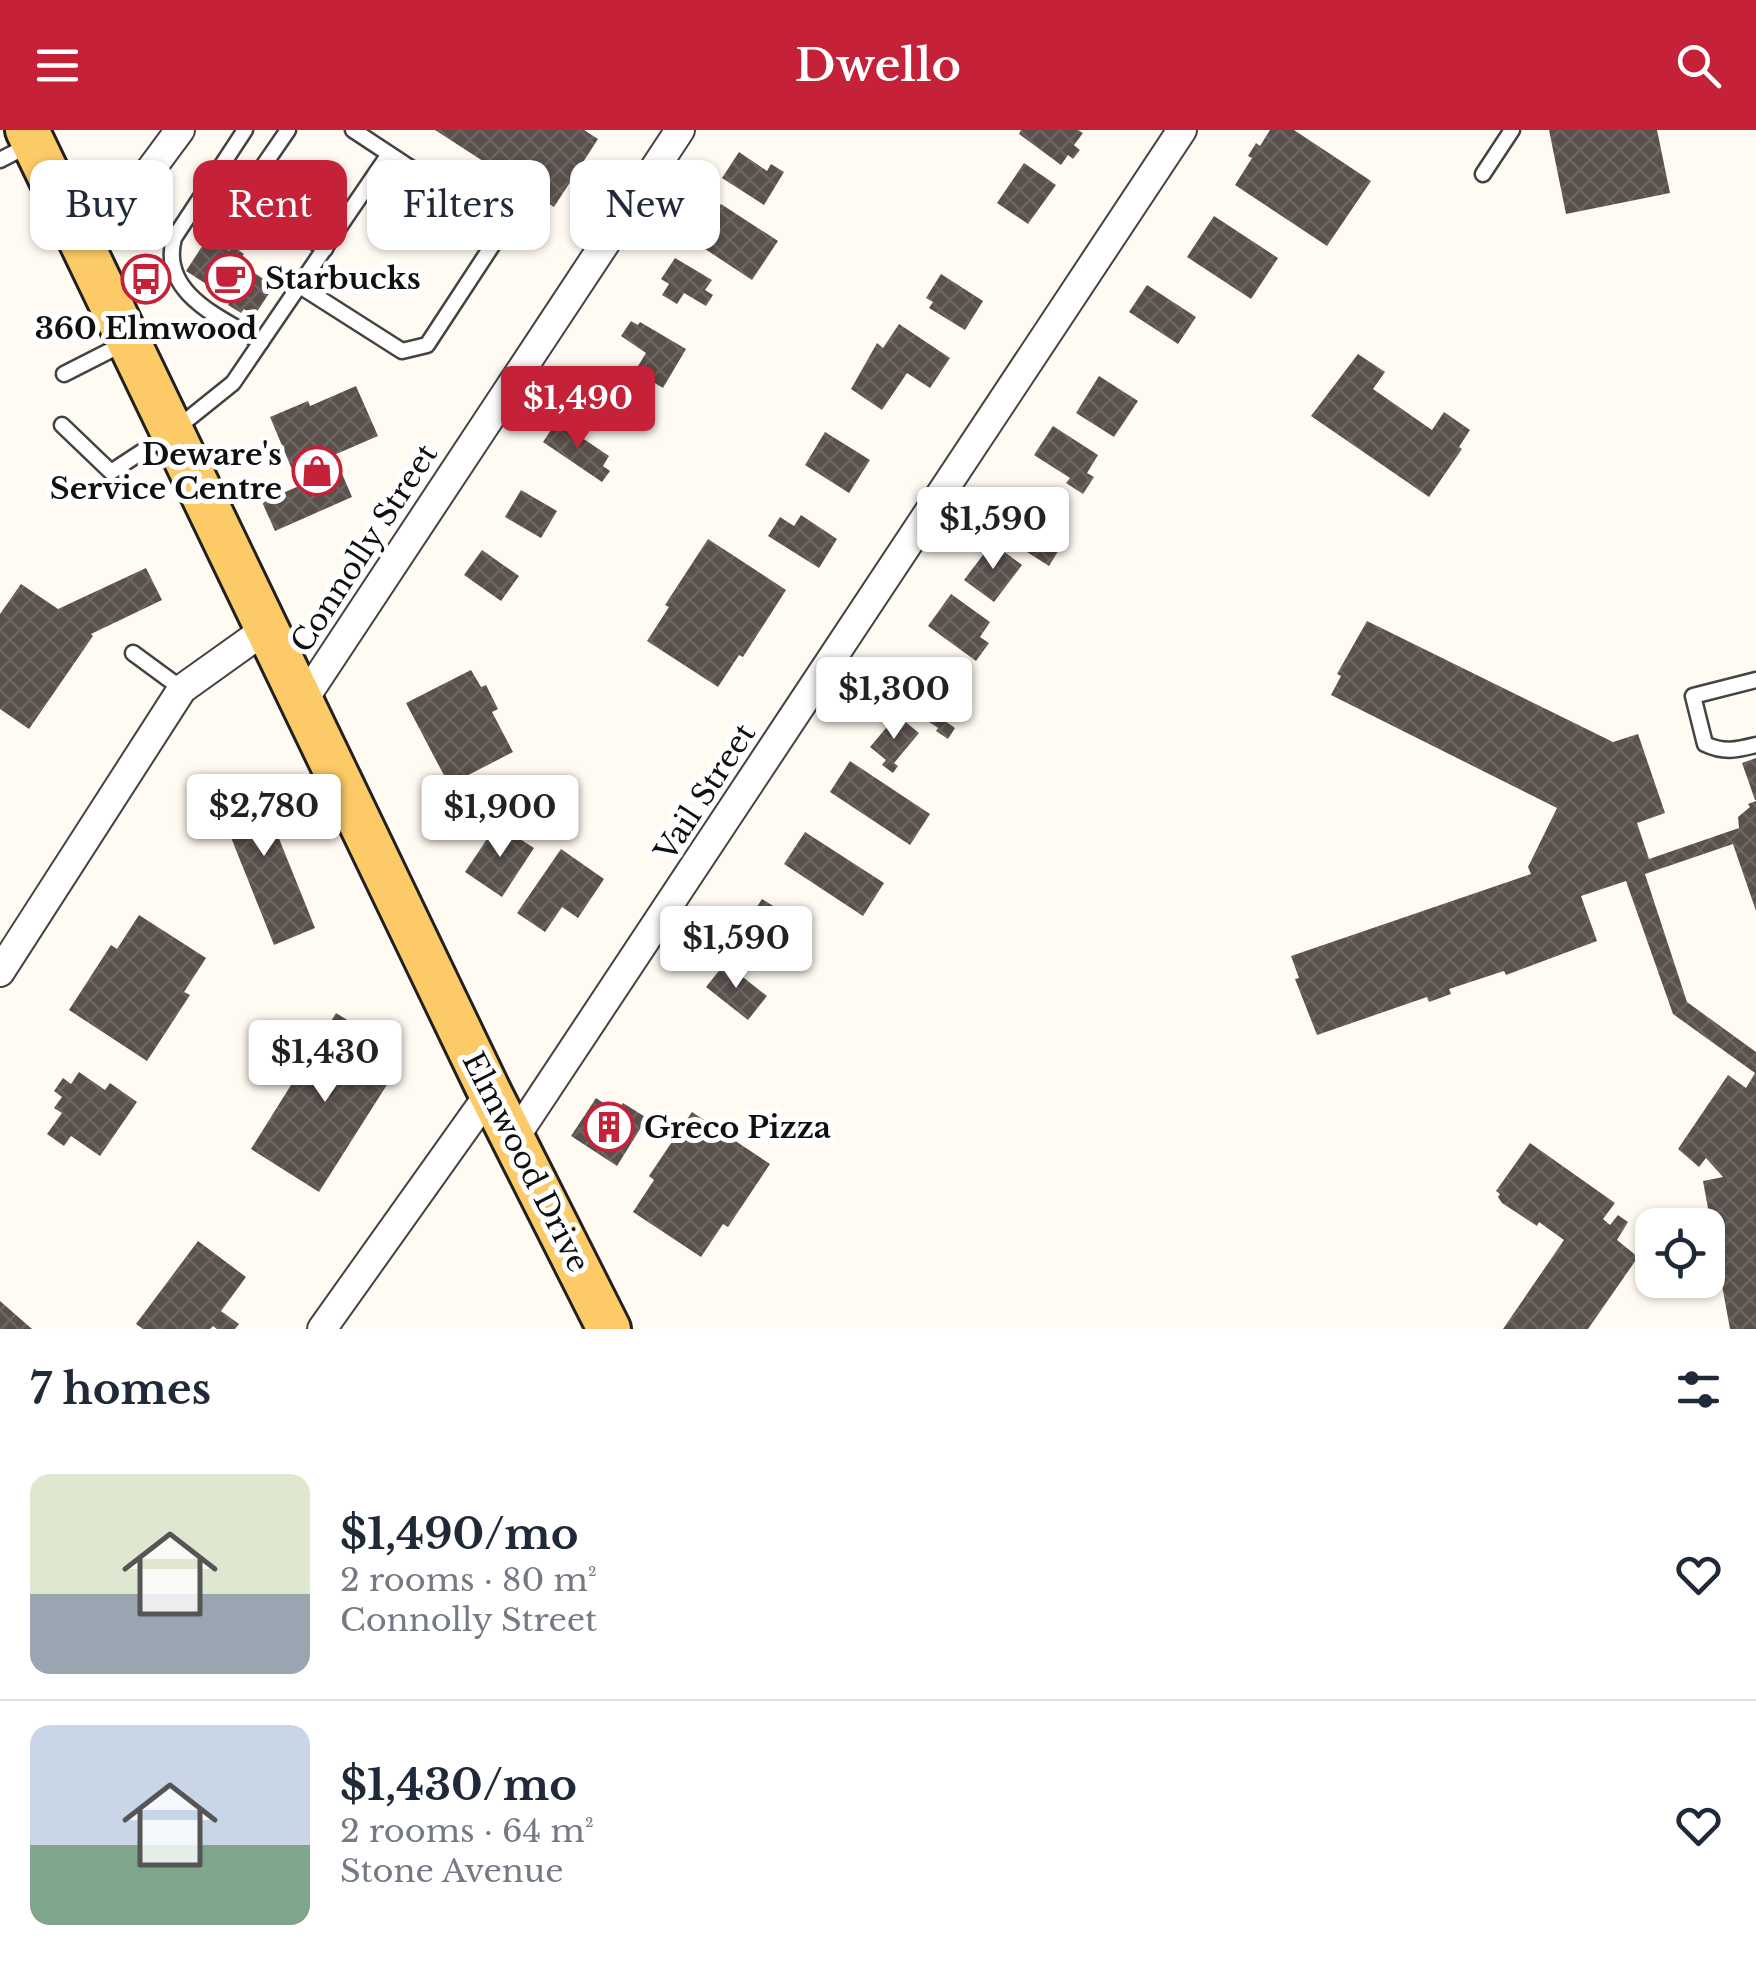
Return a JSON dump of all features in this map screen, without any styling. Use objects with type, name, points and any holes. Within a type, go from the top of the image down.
[{"type":"main road","name":"Elmwood Drive","points":[[20,144],[88,254],[490,1093],[609,1329]]},
{"type":"street","points":[[88,254],[180,130]]},
{"type":"street","name":"Connolly Street","points":[[302,702],[680,130]]},
{"type":"street","name":"Vail Street","points":[[513,1140],[1182,130]]},
{"type":"street","points":[[0,972],[182,689],[266,629]]},
{"type":"street","points":[[322,1329],[490,1093]]},
{"type":"lane","points":[[245,130],[174,238],[169,256],[176,279],[193,301],[261,342]]},
{"type":"lane","points":[[267,160],[288,130]]},
{"type":"lane","points":[[300,286],[402,351],[426,345],[503,228],[353,130]]},
{"type":"lane","points":[[1483,174],[1512,130]]},
{"type":"lane","points":[[347,217],[389,154]]},
{"type":"lane","points":[[62,425],[111,472],[172,432],[233,383],[325,250]]},
{"type":"lane","points":[[64,374],[129,342]]},
{"type":"lane","points":[[134,653],[182,689]]},
{"type":"lane","points":[[1756,680],[1693,696],[1705,744],[1734,751],[1756,745]]},
{"type":"building","points":[[435,130],[584,130],[598,139],[584,160],[570,160],[570,182],[554,207],[550,204],[550,160],[481,160]]},
{"type":"building","points":[[1021,130],[1078,130],[1083,133],[1074,145],[1080,150],[1073,159],[1068,155],[1061,165],[1019,134]]},
{"type":"building","points":[[1270,130],[1294,130],[1371,181],[1327,246],[1235,185],[1252,158],[1248,156],[1256,143],[1260,146]]},
{"type":"building","points":[[1549,130],[1657,130],[1670,193],[1566,214]]},
{"type":"building","points":[[739,152],[767,171],[771,164],[784,172],[764,205],[722,178]]},
{"type":"building","points":[[1024,163],[1056,185],[1028,224],[997,203]]},
{"type":"building","points":[[720,206],[778,241],[752,280],[707,250],[720,250]]},
{"type":"building","points":[[1214,216],[1278,258],[1251,299],[1187,257]]},
{"type":"building","name":"Starbucks","points":[[200,250],[238,250],[244,254],[238,262],[274,286],[254,316],[228,305],[231,300],[186,271]]},
{"type":"building","points":[[675,258],[712,280],[705,290],[713,295],[706,306],[684,293],[677,304],[662,295],[669,284],[661,279]]},
{"type":"building","points":[[941,274],[983,301],[965,330],[929,308],[933,302],[926,298]]},
{"type":"building","points":[[1147,285],[1196,317],[1178,344],[1129,312]]},
{"type":"building","points":[[631,321],[638,325],[640,322],[686,349],[663,388],[635,371],[646,353],[621,336]]},
{"type":"building","points":[[899,324],[950,358],[930,388],[907,373],[882,410],[851,389],[877,343],[883,348]]},
{"type":"building","points":[[1358,354],[1385,372],[1373,389],[1432,430],[1444,412],[1470,430],[1459,447],[1462,449],[1429,497],[1311,416]]},
{"type":"building","points":[[601,371],[640,398],[634,406],[640,409],[635,416],[631,413],[618,427],[607,419],[610,414],[584,396]]},
{"type":"building","points":[[1099,376],[1138,401],[1114,437],[1076,413]]},
{"type":"building","name":"Deware's Service Centre","points":[[356,386],[378,436],[334,455],[352,497],[275,531],[262,502],[299,486],[270,417],[308,401],[310,406]]},
{"type":"building","points":[[557,421],[609,456],[603,466],[610,471],[602,482],[543,442]]},
{"type":"building","points":[[1053,426],[1098,455],[1087,473],[1094,477],[1083,494],[1066,483],[1070,478],[1034,455]]},
{"type":"building","points":[[825,432],[870,460],[849,493],[805,465]]},
{"type":"building","points":[[521,490],[557,511],[541,538],[505,517]]},
{"type":"building","points":[[1010,499],[1051,524],[1044,534],[1062,545],[1049,566],[992,527]]},
{"type":"building","points":[[801,515],[837,539],[819,568],[768,536],[780,517],[794,526]]},
{"type":"building","points":[[708,539],[786,590],[743,657],[739,655],[718,687],[647,641],[669,607],[665,605]]},
{"type":"building","points":[[992,543],[1022,565],[994,602],[964,580]]},
{"type":"building","points":[[482,550],[519,576],[501,601],[464,575]]},
{"type":"building","points":[[146,568],[162,600],[91,634],[29,729],[0,709],[0,614],[21,584],[58,609]]},
{"type":"building","points":[[951,594],[990,622],[980,637],[989,643],[976,661],[928,626]]},
{"type":"building","points":[[1367,621],[1613,742],[1638,734],[1665,813],[1637,823],[1649,859],[1739,828],[1738,817],[1750,807],[1748,804],[1756,801],[1756,911],[1733,844],[1645,874],[1687,1002],[1756,1052],[1756,1329],[1730,1329],[1724,1298],[1725,1208],[1708,1208],[1703,1181],[1723,1177],[1706,1158],[1699,1167],[1678,1149],[1728,1075],[1746,1088],[1755,1073],[1673,1014],[1626,881],[1581,896],[1597,941],[1506,975],[1504,971],[1449,989],[1451,994],[1429,1002],[1427,997],[1317,1035],[1295,979],[1299,978],[1291,956],[1531,874],[1528,867],[1557,808],[1331,695],[1341,676],[1337,674]]},
{"type":"building","points":[[918,659],[966,689],[945,721],[955,728],[948,739],[893,698]]},
{"type":"building","points":[[471,670],[481,687],[486,685],[498,709],[492,712],[513,752],[449,785],[406,703]]},
{"type":"building","points":[[897,715],[919,733],[894,763],[898,766],[893,773],[882,765],[886,760],[870,747]]},
{"type":"building","points":[[1756,758],[1756,800],[1755,800],[1742,763]]},
{"type":"building","points":[[850,761],[930,814],[910,845],[830,792]]},
{"type":"building","points":[[253,774],[315,928],[274,945],[212,790]]},
{"type":"building","points":[[497,824],[534,848],[502,897],[465,872]]},
{"type":"building","points":[[805,832],[884,883],[863,916],[784,864]]},
{"type":"building","points":[[561,849],[604,879],[578,918],[562,907],[545,932],[517,913]]},
{"type":"building","points":[[762,899],[802,924],[778,963],[737,938]]},
{"type":"building","points":[[139,915],[206,958],[184,992],[190,995],[147,1061],[69,1010],[111,945],[117,949]]},
{"type":"building","points":[[725,963],[767,996],[748,1020],[706,987]]},
{"type":"building","points":[[336,1013],[370,1034],[366,1039],[380,1048],[373,1058],[395,1072],[319,1192],[251,1149]]},
{"type":"building","points":[[79,1072],[105,1090],[110,1083],[137,1102],[100,1156],[71,1136],[64,1146],[47,1134],[62,1113],[54,1108],[62,1097],[54,1091],[63,1078],[71,1084]]},
{"type":"building","name":"Greco Pizza","points":[[596,1098],[617,1112],[623,1103],[647,1118],[617,1166],[571,1136]]},
{"type":"building","points":[[692,1112],[770,1164],[728,1227],[723,1224],[701,1257],[633,1212],[654,1180],[649,1176]]},
{"type":"building","points":[[1530,1143],[1615,1203],[1603,1219],[1610,1225],[1618,1215],[1628,1222],[1617,1240],[1635,1255],[1635,1261],[1588,1329],[1503,1329],[1564,1240],[1502,1203],[1496,1191]]},
{"type":"building","points":[[198,1241],[246,1277],[221,1311],[239,1324],[235,1329],[143,1329],[136,1324]]},
{"type":"building","points":[[0,1301],[32,1329],[0,1329]]},
{"type":"place","name":"Starbucks","points":[[230,278]]},
{"type":"place","name":"360 Elmwood","points":[[146,279]]},
{"type":"place","name":"Deware's Service Centre","points":[[317,471]]},
{"type":"place","name":"Greco Pizza","points":[[609,1127]]}]
